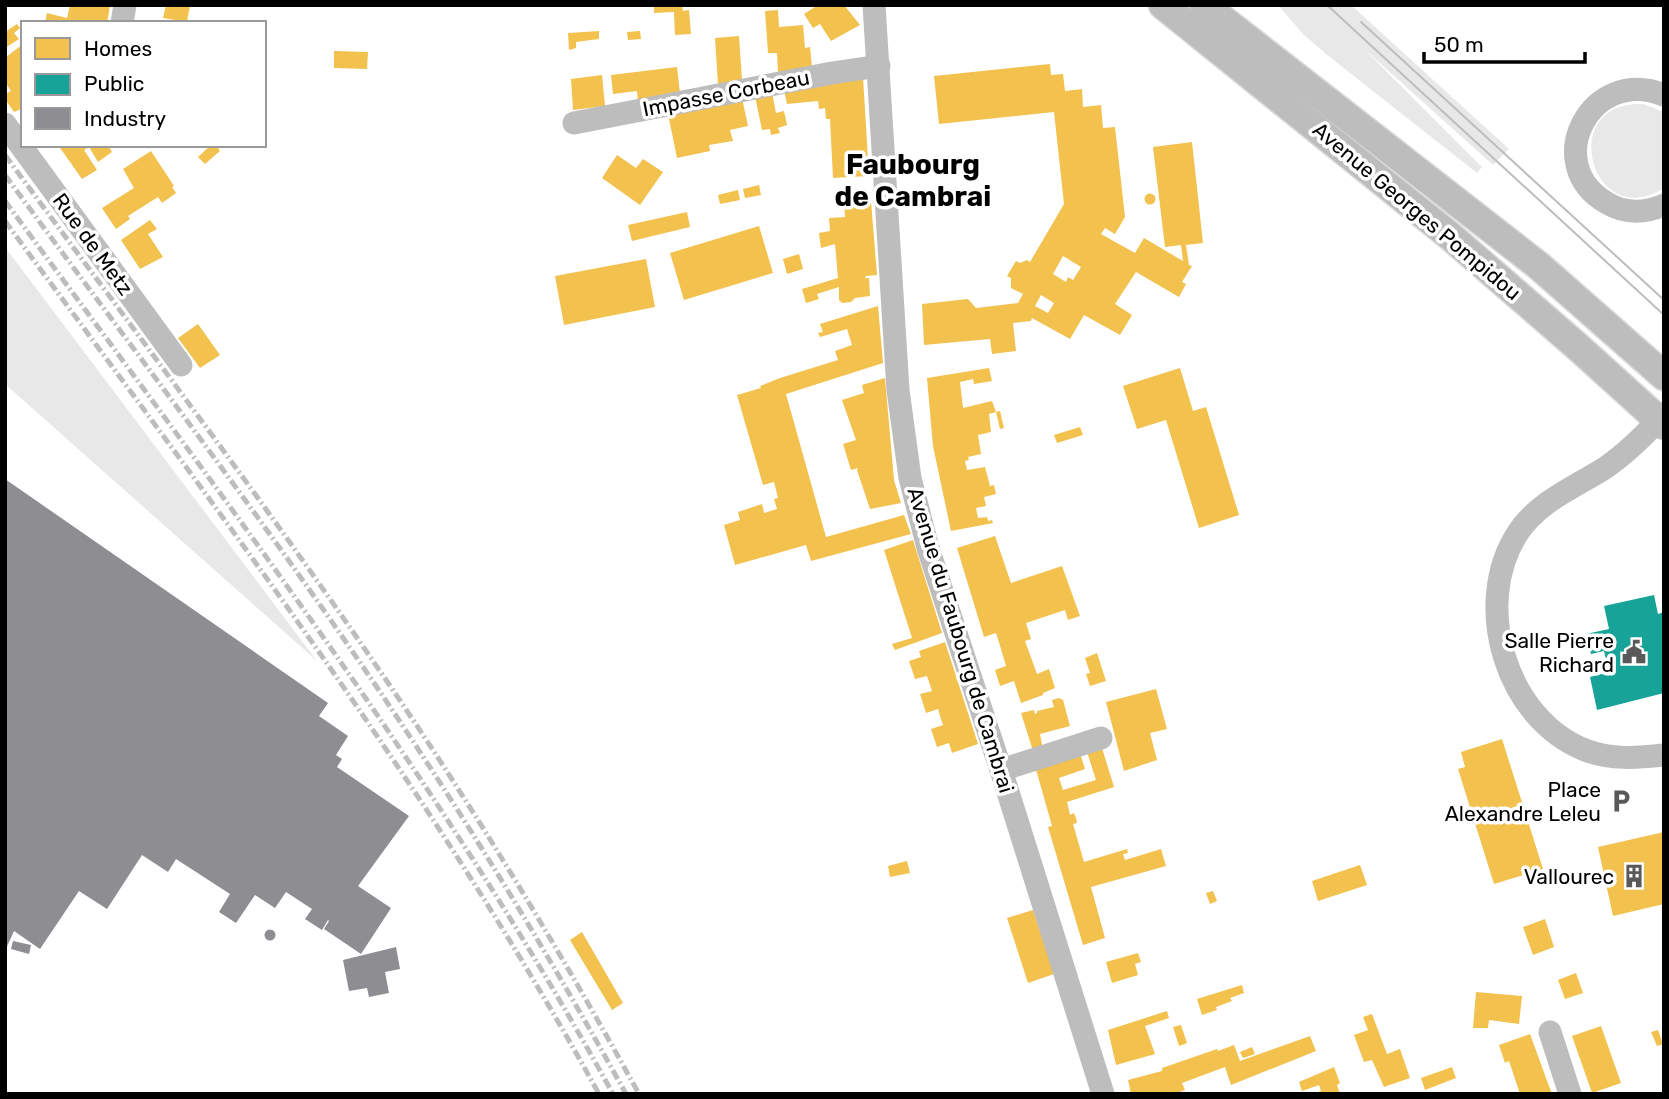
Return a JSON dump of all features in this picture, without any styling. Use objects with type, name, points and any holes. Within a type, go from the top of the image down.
[{"type":"main road","name":"Avenue Georges Pompidou","points":[[1163,5],[1450,236],[1662,420]]},
{"type":"main road","name":"Avenue Georges Pompidou","points":[[1204,5],[1539,266],[1664,376]]},
{"type":"street","name":"Avenue du Faubourg de Cambrai","points":[[874,5],[898,390],[906,460],[928,548],[1103,1094]]},
{"type":"street","name":"Impasse Corbeau","points":[[574,123],[879,66]]},
{"type":"street","points":[[1658,212],[1617,208],[1599,198],[1581,176],[1576,146],[1586,116],[1602,100],[1632,89],[1661,92]]},
{"type":"street","name":"Rue de Metz","points":[[27,147],[181,365]]},
{"type":"street","points":[[1662,420],[1619,458],[1532,515],[1517,533],[1502,570],[1498,599],[1500,632],[1515,686],[1529,706],[1551,729],[1584,750],[1612,757],[1664,755]]},
{"type":"street","points":[[1001,770],[1101,738]]},
{"type":"street","points":[[1550,1032],[1570,1094]]},
{"type":"shaded area","points":[[1278,5],[1351,5],[1509,149],[1493,165],[1363,48],[1482,167],[1477,173],[1326,54],[1303,34]]},
{"type":"shaded area","points":[[1643,104],[1664,112],[1664,188],[1639,197],[1618,194],[1602,181],[1593,162],[1592,141],[1599,122],[1616,108]]},
{"type":"shaded area","points":[[5,247],[317,661],[5,384]]},
{"type":"building: Homes","points":[[70,5],[110,5],[107,21],[45,21],[47,13],[67,18]]},
{"type":"building: Homes","points":[[166,5],[190,5],[187,21],[163,18]]},
{"type":"building: Homes","points":[[654,5],[682,5],[683,11],[689,10],[691,34],[675,35],[674,12],[654,13]]},
{"type":"building: Homes","points":[[818,5],[844,5],[860,25],[831,41],[820,24],[813,28],[804,14]]},
{"type":"building: Homes","points":[[778,10],[779,27],[803,25],[805,48],[810,47],[812,67],[778,72],[777,53],[768,53],[765,11]]},
{"type":"building: Homes","points":[[17,24],[20,28],[14,33],[19,39],[5,48],[5,32]]},
{"type":"building: Homes","points":[[599,31],[599,39],[576,42],[576,48],[569,50],[568,33]]},
{"type":"building: Homes","points":[[640,31],[641,39],[628,40],[627,32]]},
{"type":"building: Homes","points":[[739,36],[742,80],[718,85],[715,38]]},
{"type":"building: Homes","points":[[21,46],[21,109],[14,112],[5,99],[5,94],[11,91],[5,82],[5,58]]},
{"type":"building: Homes","points":[[334,51],[368,52],[367,69],[334,68]]},
{"type":"building: Homes","points":[[1050,64],[1051,75],[1063,74],[1065,91],[1082,89],[1083,107],[1101,105],[1103,128],[1115,127],[1125,217],[1115,234],[1105,228],[1101,234],[1135,253],[1144,238],[1183,261],[1181,245],[1165,247],[1153,147],[1192,142],[1203,243],[1186,245],[1189,265],[1192,266],[1182,282],[1186,284],[1179,297],[1136,272],[1115,304],[1132,315],[1120,335],[1084,315],[1070,339],[1032,318],[1031,321],[1013,323],[1016,351],[992,354],[990,339],[924,345],[922,304],[968,299],[976,308],[1018,303],[1023,294],[1011,288],[1011,278],[1007,276],[1016,261],[1030,262],[1064,204],[1054,112],[939,124],[934,76]],"holes":[[[1063,256],[1081,267],[1073,280],[1068,277],[1066,282],[1053,274]],[[1041,295],[1054,303],[1048,313],[1035,306]]]},
{"type":"building: Homes","points":[[677,67],[680,93],[638,102],[637,91],[613,94],[611,75]]},
{"type":"building: Homes","points":[[602,75],[605,106],[573,110],[571,79]]},
{"type":"building: Homes","points":[[863,77],[869,176],[833,178],[830,119],[826,119],[825,108],[819,109],[818,101],[787,104],[784,90]]},
{"type":"building: Homes","points":[[772,92],[776,113],[784,111],[787,125],[778,128],[780,133],[771,135],[770,129],[762,130],[755,96]]},
{"type":"building: Homes","points":[[742,98],[748,126],[730,130],[733,141],[709,145],[710,151],[677,158],[668,114]]},
{"type":"building: Homes","points":[[59,147],[89,147],[84,150],[97,170],[82,179]]},
{"type":"building: Homes","points":[[89,147],[109,147],[112,152],[98,162]]},
{"type":"building: Homes","points":[[209,147],[219,147],[220,151],[205,164],[198,157]]},
{"type":"building: Homes","points":[[151,151],[176,193],[162,203],[158,197],[128,216],[130,219],[116,229],[102,208],[134,188],[123,169]]},
{"type":"building: Homes","points":[[617,155],[636,168],[643,159],[663,172],[640,205],[602,178]]},
{"type":"building: Homes","points":[[759,185],[761,195],[745,198],[743,189]]},
{"type":"building: Homes","points":[[738,190],[740,200],[720,204],[718,195]]},
{"type":"building: Homes","points":[[1150,193],[1156,199],[1150,205],[1144,199]]},
{"type":"building: Homes","points":[[871,201],[877,275],[865,278],[869,278],[870,296],[842,303],[839,300],[839,287],[817,294],[819,299],[806,303],[802,289],[838,278],[835,244],[821,248],[819,233],[830,231],[829,218],[845,217],[844,203]]},
{"type":"building: Homes","points":[[687,212],[690,227],[632,241],[628,225]]},
{"type":"building: Homes","points":[[150,220],[157,229],[148,234],[163,257],[140,269],[121,240]]},
{"type":"building: Homes","points":[[759,226],[773,273],[684,300],[670,253]]},
{"type":"building: Homes","points":[[799,254],[803,269],[787,274],[783,259]]},
{"type":"building: Homes","points":[[646,259],[655,307],[564,325],[555,276]]},
{"type":"building: Homes","points":[[878,306],[883,363],[786,394],[826,537],[904,515],[911,534],[811,561],[806,545],[735,565],[724,525],[740,520],[738,512],[762,504],[764,513],[777,509],[774,499],[778,498],[774,482],[763,485],[737,395],[838,360],[835,351],[852,345],[847,329],[820,337],[818,333],[823,332],[820,324]]},
{"type":"building: Homes","points":[[198,324],[220,355],[200,368],[178,338]]},
{"type":"building: Homes","points":[[989,368],[992,381],[974,384],[973,379],[960,382],[963,408],[992,401],[996,412],[989,414],[991,432],[978,435],[981,454],[968,457],[969,460],[965,461],[967,470],[985,467],[990,486],[994,485],[996,494],[984,497],[986,506],[976,508],[978,518],[987,517],[988,521],[992,520],[993,523],[951,531],[933,446],[927,378]]},
{"type":"building: Homes","points":[[1180,368],[1193,411],[1206,407],[1239,515],[1199,528],[1166,420],[1137,429],[1123,386]]},
{"type":"building: Homes","points":[[885,378],[894,480],[901,503],[870,509],[858,468],[851,470],[843,444],[856,440],[842,400],[864,393],[862,385]]},
{"type":"building: Homes","points":[[1000,411],[1004,428],[1000,429],[996,412]]},
{"type":"building: Homes","points":[[1080,427],[1083,435],[1057,443],[1054,435]]},
{"type":"building: Homes","points":[[995,536],[1011,583],[1062,566],[1080,616],[1068,620],[1065,610],[1026,623],[1031,639],[1025,641],[1037,674],[1049,669],[1055,688],[1021,703],[1014,681],[1000,686],[995,670],[1006,666],[1001,649],[996,633],[984,637],[957,548]]},
{"type":"building: Homes","points":[[913,540],[942,633],[895,650],[892,644],[912,638],[884,550]]},
{"type":"building: Homes","points":[[945,642],[978,744],[952,753],[949,743],[937,747],[931,729],[943,725],[938,709],[926,713],[920,694],[932,691],[927,676],[915,679],[909,661],[921,657],[919,651]]},
{"type":"building: Homes","points":[[1097,653],[1106,681],[1090,686],[1086,674],[1090,673],[1085,658]]},
{"type":"building: Homes","points":[[1156,689],[1167,729],[1150,733],[1157,760],[1124,771],[1106,702]]},
{"type":"building: Homes","points":[[1052,700],[1063,700],[1070,726],[1040,734],[1043,750],[1033,751],[1021,713],[1034,710],[1035,714],[1037,711],[1054,707]]},
{"type":"building: Homes","points":[[1502,739],[1543,869],[1494,884],[1458,769],[1465,767],[1461,752]]},
{"type":"building: Homes","points":[[1102,748],[1114,787],[1067,802],[1070,815],[1074,813],[1076,818],[1077,823],[1073,824],[1084,862],[1127,849],[1128,853],[1123,854],[1125,860],[1161,849],[1166,866],[1091,887],[1105,938],[1083,945],[1048,827],[1052,826],[1035,766],[1080,753],[1085,769],[1059,778],[1063,790],[1096,780],[1087,752]]},
{"type":"building: Homes","name":"Vallourec","points":[[1664,832],[1664,904],[1613,916],[1598,847]]},
{"type":"building: Homes","points":[[907,861],[910,873],[890,877],[888,866]]},
{"type":"building: Homes","points":[[1360,865],[1367,885],[1318,901],[1312,881]]},
{"type":"building: Homes","points":[[1213,891],[1217,901],[1210,904],[1206,893]]},
{"type":"building: Homes","points":[[1033,910],[1054,974],[1028,983],[1007,918]]},
{"type":"building: Homes","points":[[1545,919],[1554,947],[1533,955],[1523,927]]},
{"type":"building: Homes","points":[[582,932],[623,1003],[612,1010],[570,940]]},
{"type":"building: Homes","points":[[1138,953],[1141,962],[1135,964],[1138,975],[1112,983],[1106,962]]},
{"type":"building: Homes","points":[[1576,973],[1583,993],[1565,999],[1558,980]]},
{"type":"building: Homes","points":[[1242,985],[1244,993],[1230,998],[1232,1001],[1216,1007],[1217,1010],[1202,1015],[1197,999]]},
{"type":"building: Homes","points":[[1476,992],[1522,996],[1519,1024],[1489,1020],[1488,1028],[1473,1028]]},
{"type":"building: Homes","points":[[1167,1011],[1169,1018],[1145,1026],[1155,1054],[1116,1065],[1108,1030]]},
{"type":"building: Homes","points":[[1372,1014],[1387,1054],[1400,1049],[1410,1078],[1384,1087],[1372,1060],[1364,1062],[1354,1035],[1368,1030],[1363,1017]]},
{"type":"building: Homes","points":[[1181,1025],[1187,1043],[1179,1046],[1173,1027]]},
{"type":"building: Homes","points":[[1601,1026],[1621,1083],[1592,1093],[1572,1036]]},
{"type":"building: Homes","points":[[1658,1030],[1663,1044],[1657,1046],[1651,1032]]},
{"type":"building: Homes","points":[[1530,1034],[1552,1094],[1520,1094],[1509,1061],[1505,1063],[1499,1045]]},
{"type":"building: Homes","points":[[1310,1036],[1316,1051],[1231,1085],[1225,1067],[1182,1083],[1185,1090],[1174,1094],[1131,1094],[1128,1080],[1162,1071],[1162,1068],[1217,1049],[1218,1051],[1234,1045],[1240,1061]]},
{"type":"building: Homes","points":[[1252,1047],[1255,1054],[1243,1058],[1240,1052]]},
{"type":"building: Homes","points":[[1334,1067],[1340,1083],[1337,1085],[1340,1094],[1320,1094],[1319,1085],[1302,1091],[1299,1082]]},
{"type":"building: Homes","points":[[1452,1067],[1456,1078],[1425,1090],[1421,1078]]},
{"type":"building: Public","name":"Salle Pierre Richard","points":[[1654,595],[1658,614],[1664,612],[1664,693],[1597,710],[1590,677],[1609,672],[1604,651],[1591,654],[1586,634],[1609,629],[1604,606]]},
{"type":"building: Industry","points":[[5,479],[328,703],[319,716],[348,736],[336,755],[342,759],[337,767],[409,816],[358,886],[391,908],[361,954],[324,929],[328,920],[322,930],[305,919],[312,909],[286,892],[275,908],[255,895],[236,923],[219,912],[230,894],[176,859],[168,872],[142,855],[107,909],[79,891],[40,949],[14,931],[5,951]]},
{"type":"building: Industry","points":[[270,930],[274,931],[274,939],[270,940],[266,939],[265,935],[266,931]]},
{"type":"building: Industry","points":[[13,941],[31,945],[29,954],[11,949]]},
{"type":"building: Industry","points":[[396,947],[400,969],[385,972],[389,993],[369,997],[367,988],[349,991],[343,960]]},
{"type":"tram line","points":[[1327,5],[1664,315]]},
{"type":"tram line","points":[[1361,22],[1664,300]]},
{"type":"railway","points":[[5,155],[222,448],[380,671],[512,875],[639,1094]]},
{"type":"railway","points":[[5,175],[218,462],[373,681],[501,880],[626,1094]]},
{"type":"railway","points":[[5,201],[245,528],[400,749],[475,862],[546,977],[613,1094]]},
{"type":"railway","points":[[5,221],[240,541],[391,757],[464,867],[599,1094]]},
{"type":"place","name":"Salle Pierre Richard","points":[[1634,652]]},
{"type":"place","name":"Place Alexandre Leleu","points":[[1621,801]]},
{"type":"place","name":"Vallourec","points":[[1634,876]]},
{"type":"district","name":"Faubourg de Cambrai","points":[[913,180]]}]
